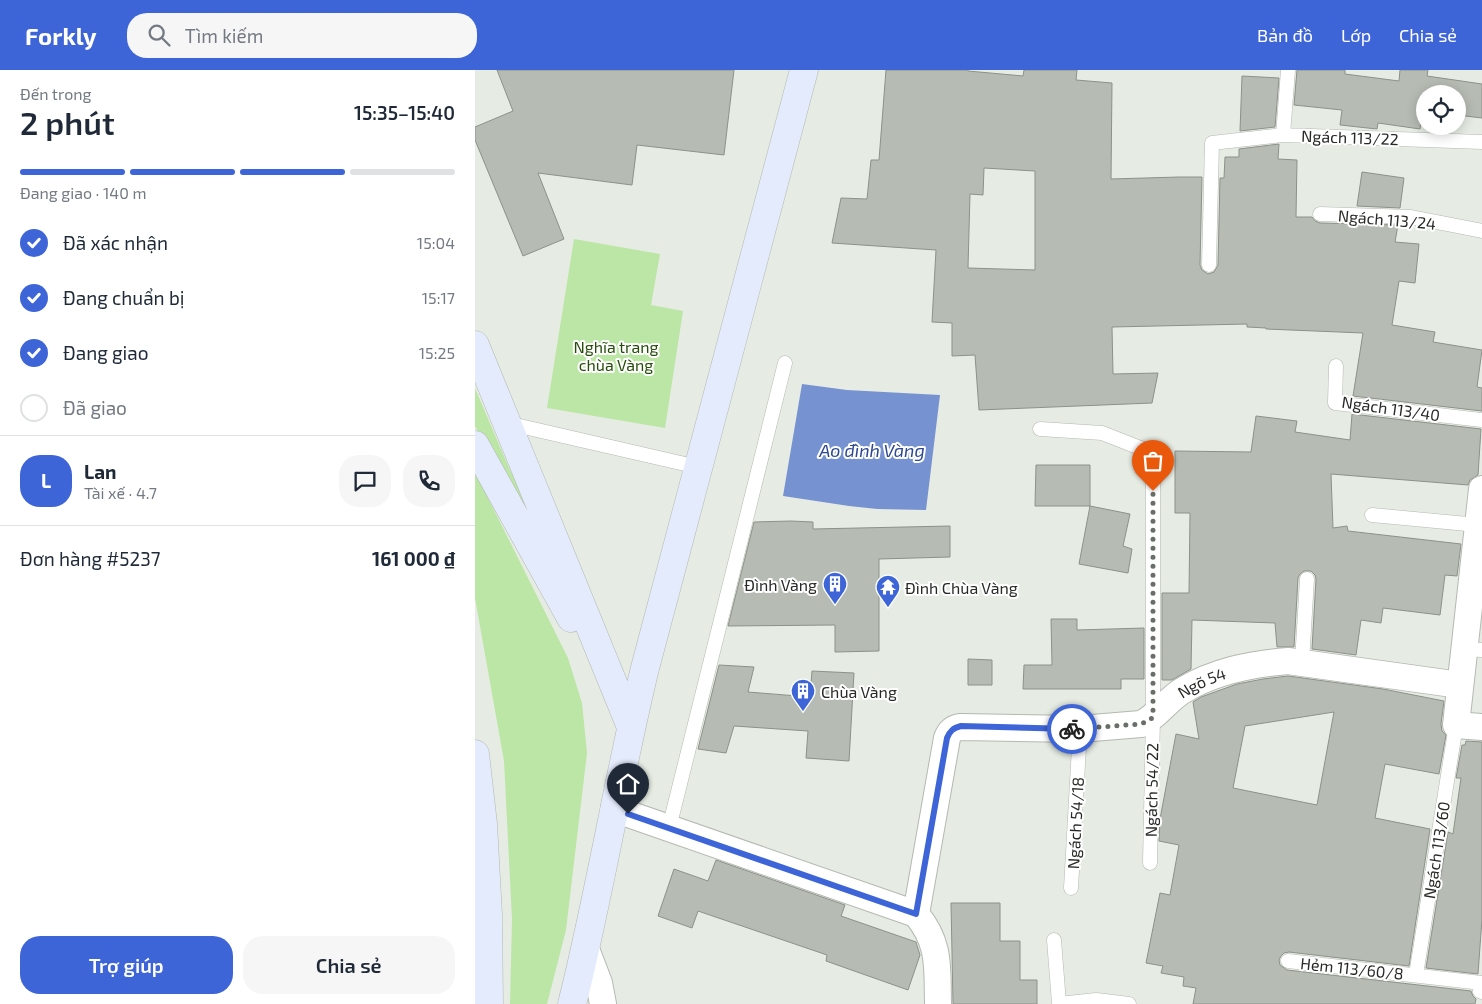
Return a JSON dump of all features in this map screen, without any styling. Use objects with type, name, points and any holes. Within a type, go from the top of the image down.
[{"type":"main road","points":[[572,1004],[586,949],[631,727],[804,70]]},
{"type":"main road","points":[[475,345],[631,727]]},
{"type":"main road","points":[[475,445],[631,727]]},
{"type":"main road","points":[[475,754],[483,824],[488,915],[489,1004]]},
{"type":"street","points":[[1482,489],[1478,525],[1473,649],[1460,686],[1456,725],[1482,727]]},
{"type":"street","name":"Ngõ 54","points":[[916,914],[947,738],[955,728],[961,726],[1080,729],[1141,724],[1150,720],[1167,702],[1182,691],[1239,667],[1260,663],[1302,662],[1460,686]]},
{"type":"street","points":[[615,809],[916,914],[929,931],[934,945],[938,1004]]},
{"type":"street","points":[[586,949],[599,983],[603,1004]]},
{"type":"lane","name":"Ngách 113/22","points":[[1287,70],[1283,134],[1482,142]]},
{"type":"lane","points":[[1209,265],[1212,143],[1283,134]]},
{"type":"lane","name":"Ngách 113/24","points":[[1321,214],[1411,218],[1482,231]]},
{"type":"lane","points":[[669,828],[785,363]]},
{"type":"lane","name":"Ngách 113/40","points":[[1336,366],[1335,403],[1482,420]]},
{"type":"lane","points":[[507,423],[698,467]]},
{"type":"lane","name":"Ngách 54/22","points":[[1040,429],[1102,433],[1153,454],[1153,717],[1150,863]]},
{"type":"lane","points":[[1372,515],[1478,525]]},
{"type":"lane","points":[[1302,662],[1307,579]]},
{"type":"lane","name":"Ngách 113/60","points":[[1415,975],[1456,725]]},
{"type":"lane","name":"Ngách 54/18","points":[[1071,888],[1080,729]]},
{"type":"lane","points":[[1053,940],[1059,1004],[1096,1000],[1129,1004]]},
{"type":"lane","name":"Hẻm 113/60/8","points":[[1288,961],[1481,982],[1482,992]]},
{"type":"green space","name":"Nghĩa trang chùa Vàng","points":[[574,239],[660,254],[651,305],[683,311],[665,428],[547,408]]},
{"type":"green space","points":[[475,388],[530,512],[529,516],[522,518],[475,426]]},
{"type":"green space","points":[[475,472],[568,658],[582,703],[587,753],[566,930],[547,1004],[510,1004],[512,919],[504,761],[475,598]]},
{"type":"water","name":"Ao đình Vàng","points":[[802,384],[847,390],[940,395],[926,510],[877,509],[783,496]]},
{"type":"building","points":[[497,70],[734,70],[724,155],[637,145],[632,185],[538,173],[564,239],[523,256],[475,140],[475,127],[513,111]]},
{"type":"building","points":[[886,70],[968,70],[1023,76],[1024,70],[1077,70],[1076,80],[1112,83],[1111,179],[1202,177],[1200,265],[1202,270],[1208,274],[1214,272],[1218,265],[1220,178],[1224,178],[1225,157],[1239,157],[1239,149],[1279,144],[1278,159],[1297,160],[1296,217],[1312,217],[1320,223],[1398,225],[1395,242],[1419,244],[1415,283],[1399,281],[1392,325],[1435,332],[1433,342],[1482,350],[1477,387],[1482,388],[1482,411],[1353,396],[1363,333],[1266,329],[1247,327],[1247,324],[1112,327],[1113,374],[1158,373],[1152,403],[979,410],[975,355],[952,356],[952,323],[932,322],[936,250],[832,243],[841,198],[867,199],[871,160],[879,160]],"holes":[[[984,168],[1035,171],[1035,270],[968,268],[970,194],[983,195]]]},
{"type":"building","points":[[1297,70],[1345,70],[1345,74],[1399,81],[1400,70],[1428,70],[1427,76],[1482,84],[1482,118],[1466,116],[1466,85],[1416,85],[1416,128],[1378,123],[1377,129],[1340,125],[1342,110],[1294,105]]},
{"type":"building","points":[[1242,76],[1279,78],[1275,127],[1240,131]]},
{"type":"building","points":[[1362,172],[1404,178],[1400,208],[1357,206]]},
{"type":"building","points":[[1352,414],[1481,429],[1478,475],[1470,480],[1468,485],[1331,474],[1333,528],[1347,526],[1348,531],[1461,544],[1457,576],[1445,575],[1440,615],[1383,608],[1381,623],[1361,620],[1356,655],[1312,649],[1316,579],[1311,571],[1304,571],[1298,578],[1294,647],[1277,647],[1275,623],[1192,620],[1191,669],[1172,680],[1162,680],[1162,593],[1189,593],[1190,513],[1175,513],[1175,451],[1251,452],[1256,416],[1297,421],[1295,432],[1350,440]]},
{"type":"building","points":[[1036,465],[1090,465],[1090,506],[1035,506]]},
{"type":"building","points":[[1090,506],[1130,514],[1123,546],[1132,549],[1128,573],[1079,564]]},
{"type":"building","points":[[754,522],[813,522],[813,529],[950,526],[950,557],[879,559],[879,651],[835,652],[835,625],[728,626]]},
{"type":"building","points":[[1051,619],[1077,619],[1077,630],[1144,628],[1144,679],[1121,679],[1121,689],[1023,689],[1024,665],[1052,665]]},
{"type":"building","points":[[968,659],[992,660],[992,685],[968,685]]},
{"type":"building","name":"Chùa Vàng","points":[[719,665],[754,667],[748,692],[810,697],[812,671],[854,673],[849,761],[806,758],[808,731],[734,726],[726,753],[698,749]]},
{"type":"building","points":[[1288,676],[1383,689],[1444,701],[1441,724],[1442,731],[1446,735],[1439,774],[1385,764],[1375,818],[1430,829],[1409,966],[1289,952],[1281,956],[1279,960],[1280,965],[1287,970],[1471,991],[1476,999],[1475,1004],[1193,1004],[1196,988],[1183,986],[1184,977],[1161,973],[1163,966],[1146,963],[1160,893],[1170,895],[1179,845],[1159,841],[1160,819],[1176,734],[1199,739],[1193,702],[1201,697],[1237,684]],"holes":[[[1334,712],[1317,805],[1233,788],[1245,726]]]},
{"type":"building","points":[[1466,741],[1482,742],[1482,919],[1478,974],[1426,968],[1448,832],[1453,834],[1461,778],[1456,778],[1462,745],[1465,745]]},
{"type":"building","points":[[716,860],[845,905],[841,916],[916,942],[920,955],[908,990],[826,961],[827,955],[698,911],[692,928],[658,916],[674,869],[708,881]]},
{"type":"building","points":[[951,903],[1000,903],[1000,941],[1020,941],[1020,980],[1037,980],[1037,1004],[953,1004]]},
{"type":"way so far","points":[[1072,729],[1141,724],[1153,717],[1153,491]]},
{"type":"place","name":"Đình Vàng","points":[[835,605]]},
{"type":"place","name":"Đình Chùa Vàng","points":[[888,608]]},
{"type":"place","name":"Chùa Vàng","points":[[803,712]]},
{"type":"route","points":[[628,814],[916,914],[947,738],[950,732],[961,726],[1072,729]]}]
